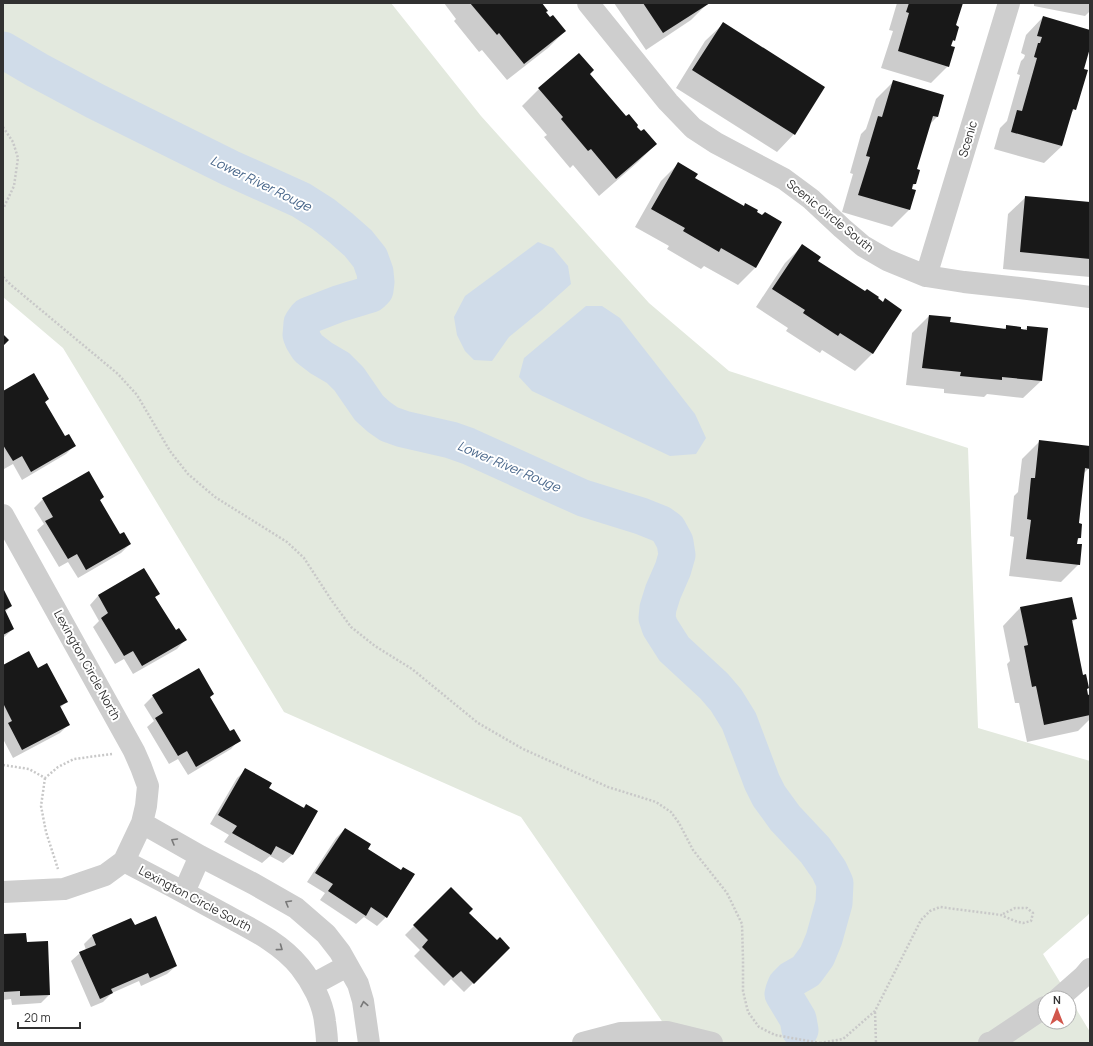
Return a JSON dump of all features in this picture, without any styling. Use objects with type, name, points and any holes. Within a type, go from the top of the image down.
[{"type":"street","name":"Scenic Circle South","points":[[588,3],[668,102],[694,128],[716,143],[784,180],[811,199],[863,246],[887,260],[926,276],[1090,297]]},
{"type":"street","name":"Scenic","points":[[926,276],[1009,3]]},
{"type":"street","name":"Lexington Circle North","points":[[3,515],[134,751],[148,786],[146,806],[142,822],[124,861]]},
{"type":"street","points":[[142,822],[200,856],[296,908],[326,934],[340,952],[358,984],[364,1001],[369,1043]]},
{"type":"street","points":[[184,892],[200,856]]},
{"type":"street","points":[[3,892],[64,889],[104,875],[124,861]]},
{"type":"street","name":"Lexington Circle South","points":[[124,861],[184,892],[270,940],[287,952],[301,967],[319,1000],[325,1020],[327,1043]]},
{"type":"street","points":[[312,985],[347,966]]},
{"type":"street","points":[[1069,990],[1088,975]]},
{"type":"street","points":[[989,1043],[993,1042],[1037,1012]]},
{"type":"street","points":[[584,1043],[621,1033],[667,1032],[712,1043]]},
{"type":"path","points":[[3,127],[13,142],[18,158],[14,186],[3,209]]},
{"type":"path","points":[[3,277],[118,374],[137,395],[170,451],[188,474],[215,497],[287,542],[304,558],[351,627],[375,646],[412,669],[478,723],[523,749],[608,787],[656,802],[671,812],[679,823],[693,850],[727,893],[742,924],[743,991],[748,1012],[759,1027],[775,1035],[820,1043],[843,1039],[874,1011],[921,920],[930,911],[940,907],[1001,915],[1023,923],[1031,921],[1033,913],[1026,908],[1015,908],[1001,915]]},
{"type":"path","points":[[64,889],[46,832],[41,806],[45,778],[58,767],[74,759],[134,751]]},
{"type":"path","points":[[3,765],[29,769],[45,778]]},
{"type":"path","points":[[874,1011],[876,1043]]},
{"type":"shaded area","points":[[3,3],[391,3],[481,116],[649,303],[729,371],[968,448],[978,728],[1090,761],[1090,912],[1043,954],[1065,990],[1037,990],[1037,1030],[1077,1030],[1077,1010],[1090,1032],[1090,1043],[677,1043],[521,817],[284,712],[63,348],[3,297]]},
{"type":"shaded area","points":[[538,242],[553,248],[568,266],[571,284],[509,337],[492,361],[474,360],[465,351],[457,335],[454,317],[465,296]]},
{"type":"shaded area","points":[[586,306],[602,306],[620,318],[695,414],[706,438],[696,454],[670,456],[532,391],[519,377],[524,358]]},
{"type":"building","points":[[470,3],[542,3],[548,11],[546,12],[550,17],[553,15],[566,31],[524,64],[499,33],[497,35]]},
{"type":"building","points":[[643,3],[710,3],[663,33]]},
{"type":"building","points":[[909,3],[963,3],[956,25],[959,27],[955,41],[953,40],[951,46],[955,47],[949,67],[898,51],[909,13],[906,12]]},
{"type":"building","points":[[1043,16],[1090,30],[1090,48],[1084,69],[1088,70],[1076,110],[1073,109],[1062,146],[1011,132],[1017,110],[1022,111],[1037,58],[1034,57],[1038,43],[1040,43],[1042,37],[1037,36]]},
{"type":"building","points":[[723,22],[825,87],[795,135],[692,70]]},
{"type":"building","points":[[579,53],[594,70],[590,74],[626,116],[629,114],[638,125],[637,127],[641,131],[644,129],[657,144],[616,179],[591,149],[588,151],[561,119],[563,117],[538,88]]},
{"type":"building","points":[[893,80],[944,95],[938,117],[933,116],[917,169],[920,170],[916,184],[913,184],[912,189],[916,190],[910,210],[858,195],[870,157],[866,156],[878,116],[882,117]]},
{"type":"building","points":[[678,162],[698,174],[695,178],[744,206],[745,203],[758,210],[757,212],[762,215],[765,212],[782,222],[756,268],[721,248],[719,252],[683,231],[685,228],[651,209]]},
{"type":"building","points":[[1025,196],[1090,202],[1090,259],[1020,252]]},
{"type":"building","points":[[802,244],[821,257],[818,261],[865,291],[867,289],[879,297],[878,298],[883,302],[885,298],[902,310],[873,354],[840,333],[838,336],[803,313],[805,310],[772,289]]},
{"type":"building","points":[[929,315],[951,317],[950,322],[1006,329],[1006,325],[1021,327],[1021,329],[1027,330],[1027,326],[1048,328],[1042,381],[1002,377],[1002,380],[960,376],[961,372],[922,368]]},
{"type":"building","points":[[3,334],[9,340],[3,346]]},
{"type":"building","points":[[34,373],[49,399],[45,402],[65,436],[69,434],[76,446],[31,472],[22,456],[13,461],[3,445],[3,391]]},
{"type":"building","points":[[1039,440],[1090,446],[1090,469],[1085,468],[1079,523],[1082,524],[1081,538],[1078,538],[1077,544],[1082,544],[1080,565],[1026,559],[1031,520],[1027,519],[1031,478],[1035,478]]},
{"type":"building","points":[[89,471],[104,497],[100,500],[120,534],[124,532],[131,544],[86,570],[77,554],[68,559],[45,521],[53,517],[42,498]]},
{"type":"building","points":[[144,568],[160,594],[155,597],[176,630],[179,628],[187,640],[142,666],[133,651],[124,656],[101,618],[108,613],[98,595]]},
{"type":"building","points":[[3,588],[12,606],[5,610],[14,629],[3,635]]},
{"type":"building","points":[[1072,597],[1077,619],[1072,620],[1083,675],[1086,674],[1089,688],[1087,689],[1088,695],[1090,694],[1090,715],[1044,725],[1036,686],[1032,687],[1024,646],[1028,645],[1020,607]]},
{"type":"building","points":[[29,651],[38,668],[47,663],[68,702],[60,706],[70,725],[22,750],[8,723],[12,721],[3,703],[3,665]]},
{"type":"building","points":[[199,668],[214,694],[210,697],[230,731],[234,729],[241,741],[196,767],[187,751],[178,756],[155,718],[163,713],[152,695]]},
{"type":"building","points":[[245,768],[272,783],[269,788],[304,808],[306,804],[318,811],[293,855],[276,846],[271,855],[232,833],[237,826],[218,815]]},
{"type":"building","points":[[345,828],[371,844],[368,849],[401,870],[403,867],[415,874],[387,918],[371,907],[366,916],[328,891],[333,884],[315,873]]},
{"type":"building","points":[[451,887],[473,909],[469,913],[497,940],[500,937],[510,948],[474,984],[461,971],[453,978],[422,947],[428,940],[413,925]]},
{"type":"building","points":[[156,916],[177,966],[150,978],[148,973],[111,989],[113,993],[100,999],[79,952],[96,945],[92,935],[131,918],[135,925]]},
{"type":"building","points":[[26,933],[27,942],[48,941],[50,995],[20,996],[20,991],[3,992],[3,934]]},
{"type":"waterway","name":"Lower River Rouge","points":[[3,50],[95,101],[230,168],[301,200],[323,214],[358,243],[370,258],[375,272],[375,290],[371,294],[338,304],[307,316],[302,323],[301,335],[308,348],[338,368],[349,379],[369,408],[379,417],[389,424],[403,429],[451,440],[468,446],[583,498],[641,516],[661,524],[668,529],[675,542],[677,555],[658,608],[657,618],[660,627],[674,649],[714,686],[726,700],[739,721],[762,782],[769,796],[785,818],[815,850],[829,870],[835,883],[834,903],[824,939],[817,956],[806,971],[792,979],[786,985],[783,994],[798,1019],[800,1030]]}]
